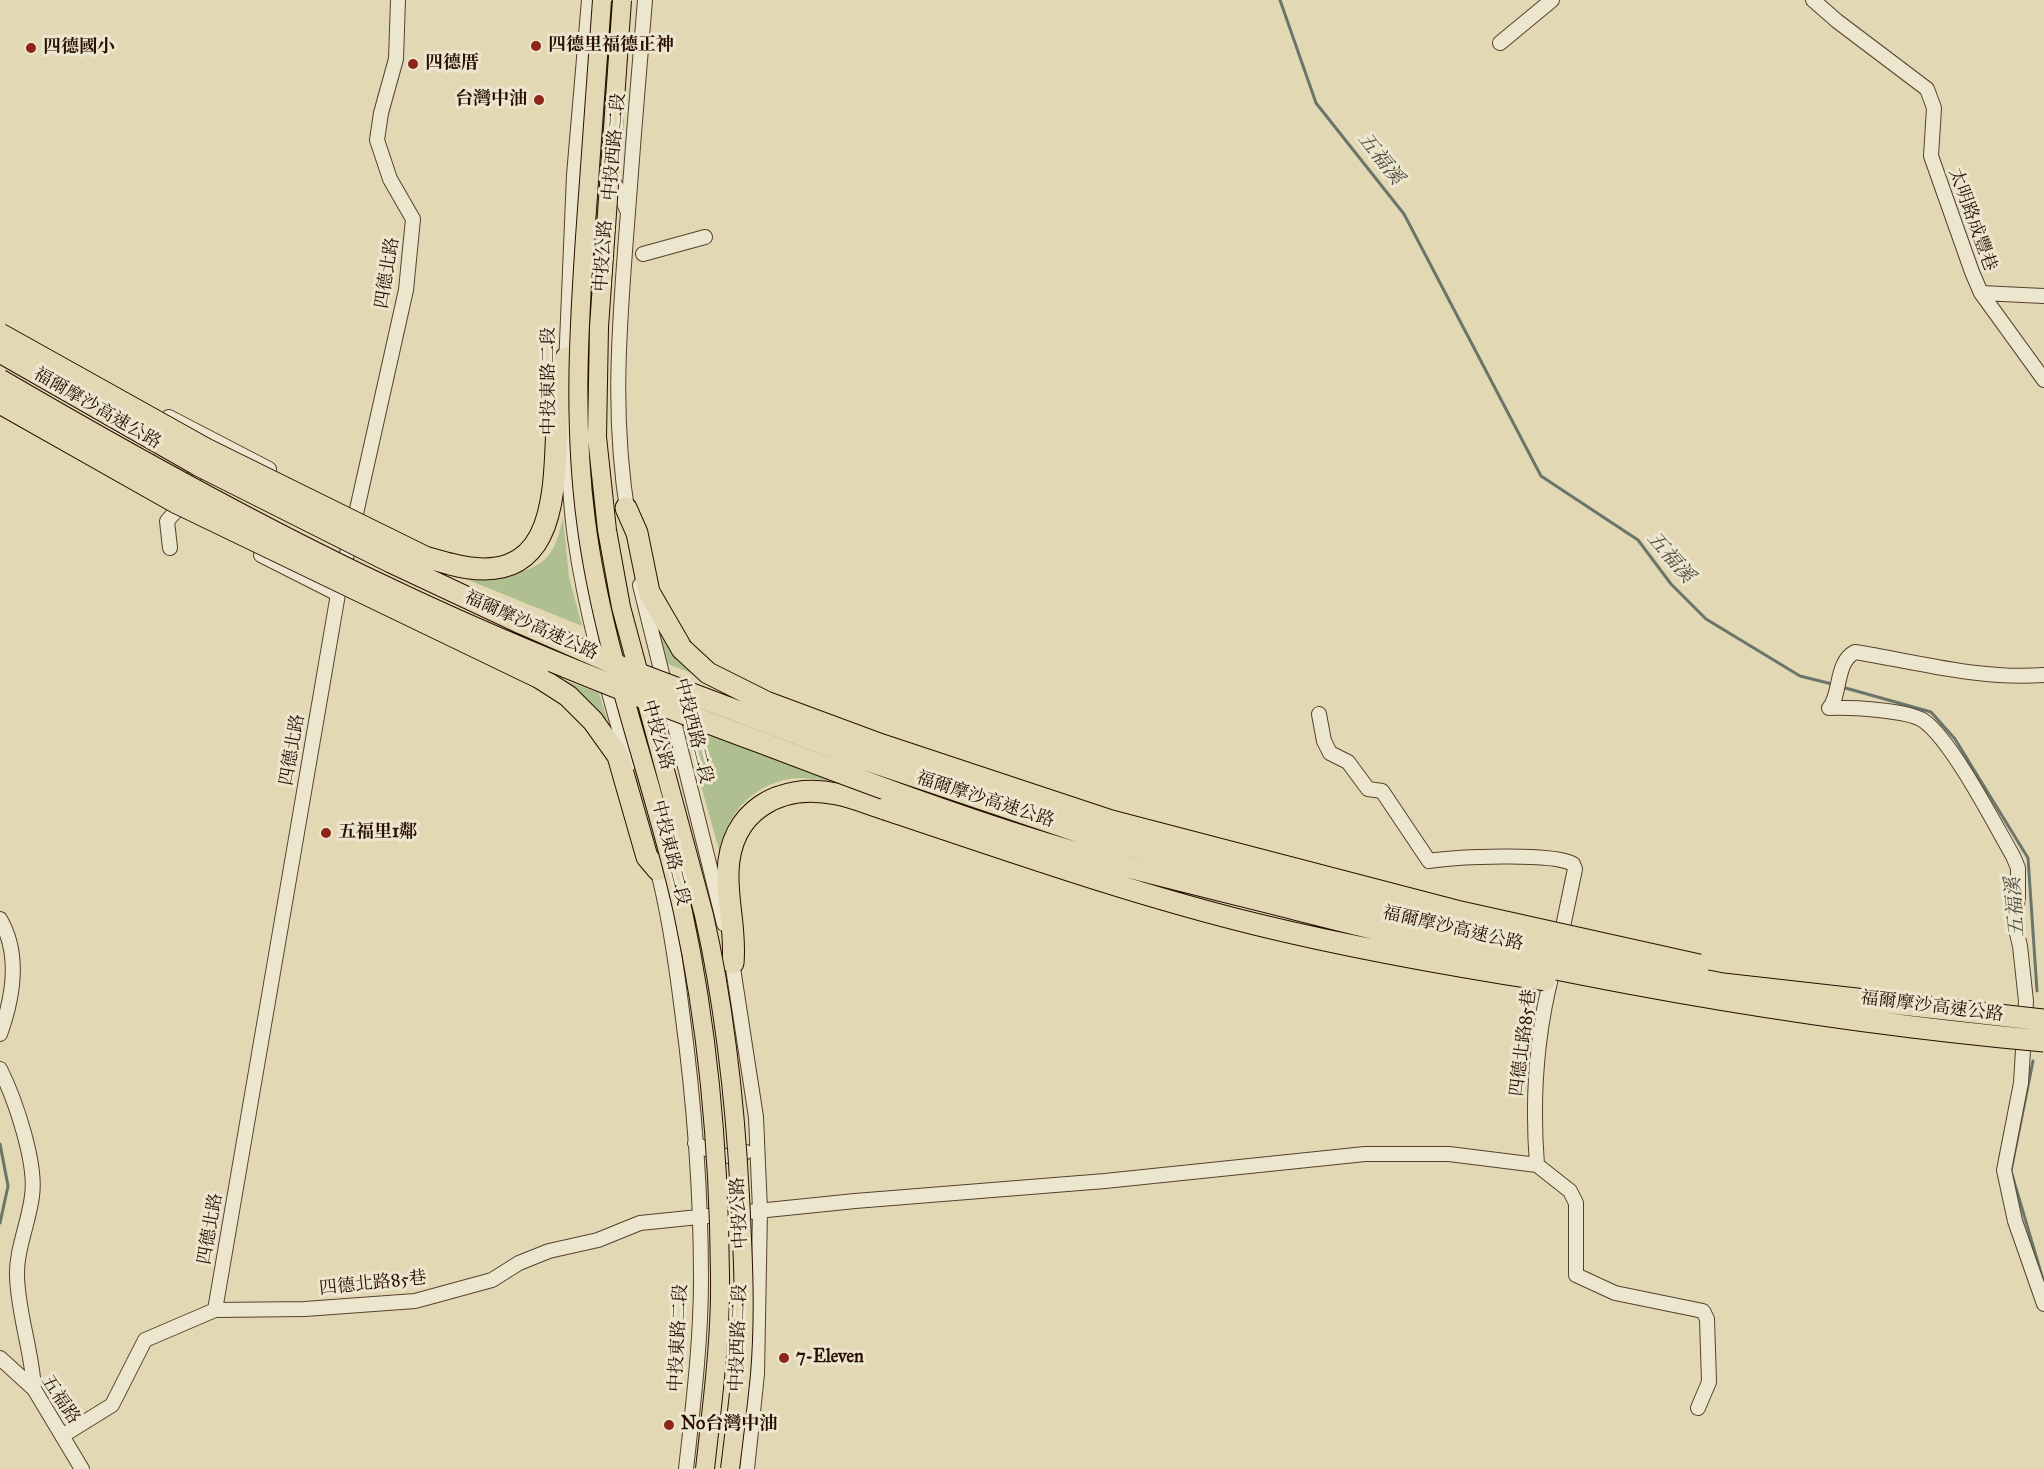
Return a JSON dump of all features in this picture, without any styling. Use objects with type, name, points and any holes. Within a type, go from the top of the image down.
[{"type":"highway","points":[[0,334],[206,449],[425,557],[473,570],[501,568],[531,550],[550,513],[566,358]]},
{"type":"highway","name":"福爾摩沙高速公路","points":[[0,352],[198,465],[391,562],[626,669],[861,758],[1089,835],[1463,933],[1723,984],[1771,987],[2044,1020]]},
{"type":"highway","name":"福爾摩沙高速公路","points":[[0,380],[186,486],[382,586],[512,645],[620,690],[852,777],[1105,860],[1430,943],[1730,1002],[1918,1030],[2044,1041]]},
{"type":"highway","points":[[0,403],[177,503],[540,678],[568,696],[593,721],[618,756],[647,857],[658,870]]},
{"type":"highway","points":[[627,508],[637,533],[649,592],[682,649],[708,674],[766,702],[893,749],[1111,821],[1456,911],[1731,971],[1771,987]]},
{"type":"highway","points":[[733,963],[736,938],[728,891],[729,855],[734,836],[753,812],[781,795],[809,790],[837,794],[1073,871],[1257,925],[1486,971],[1614,990],[1730,1002]]},
{"type":"main road","name":"中投公路","points":[[602,0],[579,322],[577,408],[581,468],[587,528],[602,611],[664,833],[683,912],[705,1027],[716,1144],[720,1278],[715,1375],[705,1469]]},
{"type":"main road","name":"中投公路","points":[[622,0],[599,327],[597,437],[615,579],[715,962],[734,1095],[742,1229],[743,1318],[741,1372],[730,1469]]},
{"type":"street","name":"四德北路","points":[[215,1310],[338,594],[406,290],[413,219],[390,179],[377,140],[381,113],[396,59],[398,0]]},
{"type":"street","name":"中投東路二段","points":[[589,0],[574,175],[566,358],[569,484],[586,600],[658,870],[676,965],[690,1068],[700,1217],[701,1281],[696,1367],[686,1469]]},
{"type":"street","name":"中投西路二段","points":[[645,0],[627,213],[616,398],[618,434],[627,508],[643,604],[733,963],[756,1117],[760,1210],[757,1374],[747,1469]]},
{"type":"street","points":[[1500,43],[1552,0]]},
{"type":"street","name":"太明路成豐巷","points":[[1814,0],[1837,21],[1922,83],[1931,96],[1934,108],[1931,156],[1980,293],[2044,380]]},
{"type":"street","points":[[574,175],[580,170],[591,168],[607,173],[620,189],[627,213]]},
{"type":"street","points":[[643,254],[705,237]]},
{"type":"street","points":[[1980,293],[2044,296]]},
{"type":"street","points":[[0,322],[115,389],[355,513]]},
{"type":"street","points":[[0,408],[176,511],[338,594]]},
{"type":"street","points":[[170,548],[167,521],[176,511],[213,440]]},
{"type":"street","points":[[347,551],[364,558]]},
{"type":"street","points":[[2044,675],[2009,677],[1977,674],[1855,652],[1850,654],[1836,682],[1833,704],[1829,708],[1883,711],[1923,720],[1952,755],[2018,868],[2018,897],[2014,921],[2025,980],[2021,1083],[2004,1170],[2015,1221],[2044,1304]]},
{"type":"street","name":"四德北路85巷","points":[[215,1310],[305,1309],[416,1301],[492,1280],[519,1263],[549,1251],[598,1240],[640,1223],[760,1210],[1105,1181],[1365,1154],[1449,1154],[1537,1165],[1534,1103],[1543,1007],[1575,868],[1573,864],[1522,857],[1460,856],[1429,861],[1382,790],[1368,789],[1348,762],[1330,753],[1324,741],[1319,714]]},
{"type":"street","points":[[0,919],[7,931],[14,983],[0,1034]]},
{"type":"street","points":[[0,1069],[10,1088],[34,1177],[29,1216],[17,1269],[17,1292],[32,1360],[34,1389]]},
{"type":"street","points":[[695,1143],[713,1153],[729,1157],[741,1155],[756,1142]]},
{"type":"street","points":[[1537,1165],[1570,1191],[1575,1203],[1576,1275],[1615,1293],[1703,1311],[1707,1319],[1708,1382],[1698,1408]]},
{"type":"street","points":[[62,1436],[112,1406],[145,1341],[215,1310]]},
{"type":"street","name":"五福路","points":[[0,1358],[34,1389],[82,1469]]},
{"type":"green space","points":[[563,518],[569,577],[582,626],[451,573],[506,574],[533,567],[544,560],[552,550]]},
{"type":"green space","points":[[655,622],[662,637],[691,673],[665,663]]},
{"type":"green space","points":[[548,674],[599,693],[611,733]]},
{"type":"green space","points":[[683,722],[836,782],[795,778],[763,788],[742,805],[734,815],[723,839],[720,853]]},
{"type":"waterway","name":"五福溪","points":[[1280,0],[1316,103],[1404,214],[1541,476],[1638,540],[1671,584],[1706,619],[1800,676],[1832,684]]},
{"type":"waterway","name":"五福溪","points":[[1842,687],[1931,712],[1955,739],[2028,858],[2037,991]]},
{"type":"waterway","name":"五福溪","points":[[2033,1061],[2011,1171],[2044,1283]]},
{"type":"waterway","points":[[0,1144],[8,1186],[0,1223]]},
{"type":"place","name":"四德里福德正神","points":[[536,46]]},
{"type":"place","name":"四德國小","points":[[31,48]]},
{"type":"place","name":"四德厝","points":[[413,64]]},
{"type":"place","name":"台灣中油","points":[[539,100]]},
{"type":"place","name":"五福里1鄰","points":[[326,833]]},
{"type":"place","name":"7-Eleven","points":[[784,1358]]},
{"type":"place","name":"No台灣中油","points":[[669,1425]]}]
